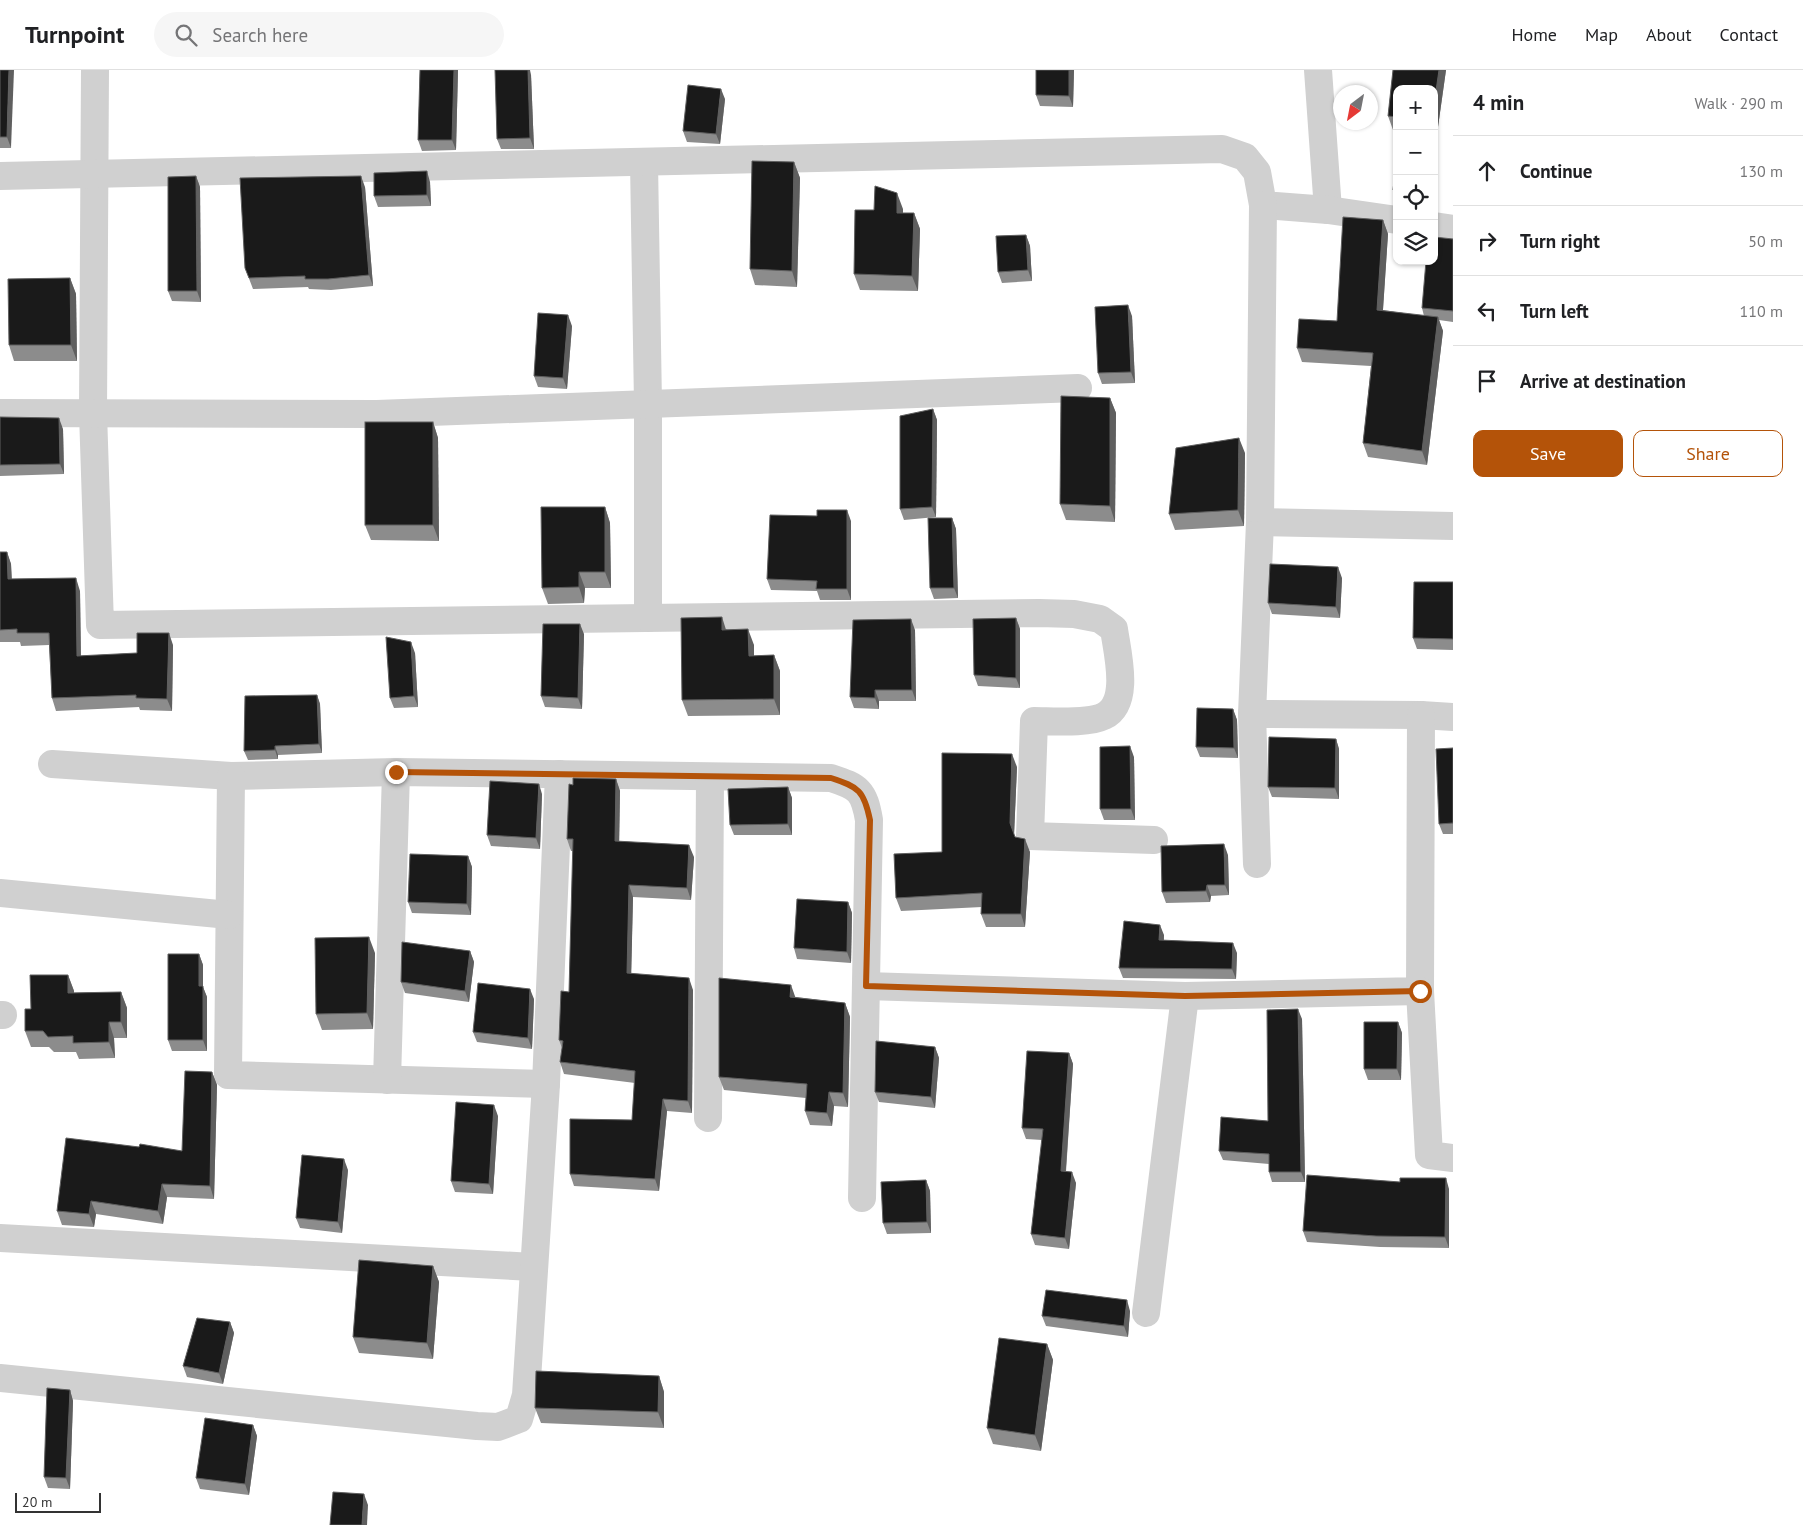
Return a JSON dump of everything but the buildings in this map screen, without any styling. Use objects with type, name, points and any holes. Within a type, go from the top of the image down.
[{"type":"street","points":[[95,70],[92,413],[100,625],[1039,613],[1074,614],[1100,619],[1114,630],[1122,682],[1116,704],[1104,716],[1084,720],[1034,721],[1030,836],[1154,840]]},
{"type":"street","points":[[1318,70],[1328,210]]},
{"type":"street","points":[[0,176],[1222,149],[1245,157],[1257,172],[1263,205],[1260,522],[1252,714],[1257,864]]},
{"type":"street","points":[[644,162],[648,404],[648,618]]},
{"type":"street","points":[[1263,205],[1328,210],[1393,219]]},
{"type":"street","points":[[1438,227],[1453,229]]},
{"type":"street","points":[[0,413],[376,414],[1078,388]]},
{"type":"street","points":[[1260,522],[1453,526]]},
{"type":"street","points":[[1252,714],[1421,715],[1453,717]]},
{"type":"street","points":[[1421,715],[1420,991],[1429,1155],[1453,1158]]},
{"type":"street","points":[[52,764],[231,776],[396,772],[559,774],[831,778],[852,784],[866,800],[870,820],[862,1198]]},
{"type":"street","points":[[388,1080],[396,772]]},
{"type":"street","points":[[0,1378],[498,1427],[519,1418],[526,1395],[546,1084],[559,774]]},
{"type":"street","points":[[231,776],[228,1075],[546,1084]]},
{"type":"street","points":[[708,1118],[710,777]]},
{"type":"street","points":[[0,893],[229,916]]},
{"type":"street","points":[[866,986],[1185,996],[1420,991]]},
{"type":"street","points":[[1146,1313],[1185,996]]},
{"type":"street","points":[[0,1238],[533,1267]]},
{"type":"route","points":[[396,772],[831,778],[852,784],[866,800],[870,820],[866,986],[1185,996],[1420,991]]}]
